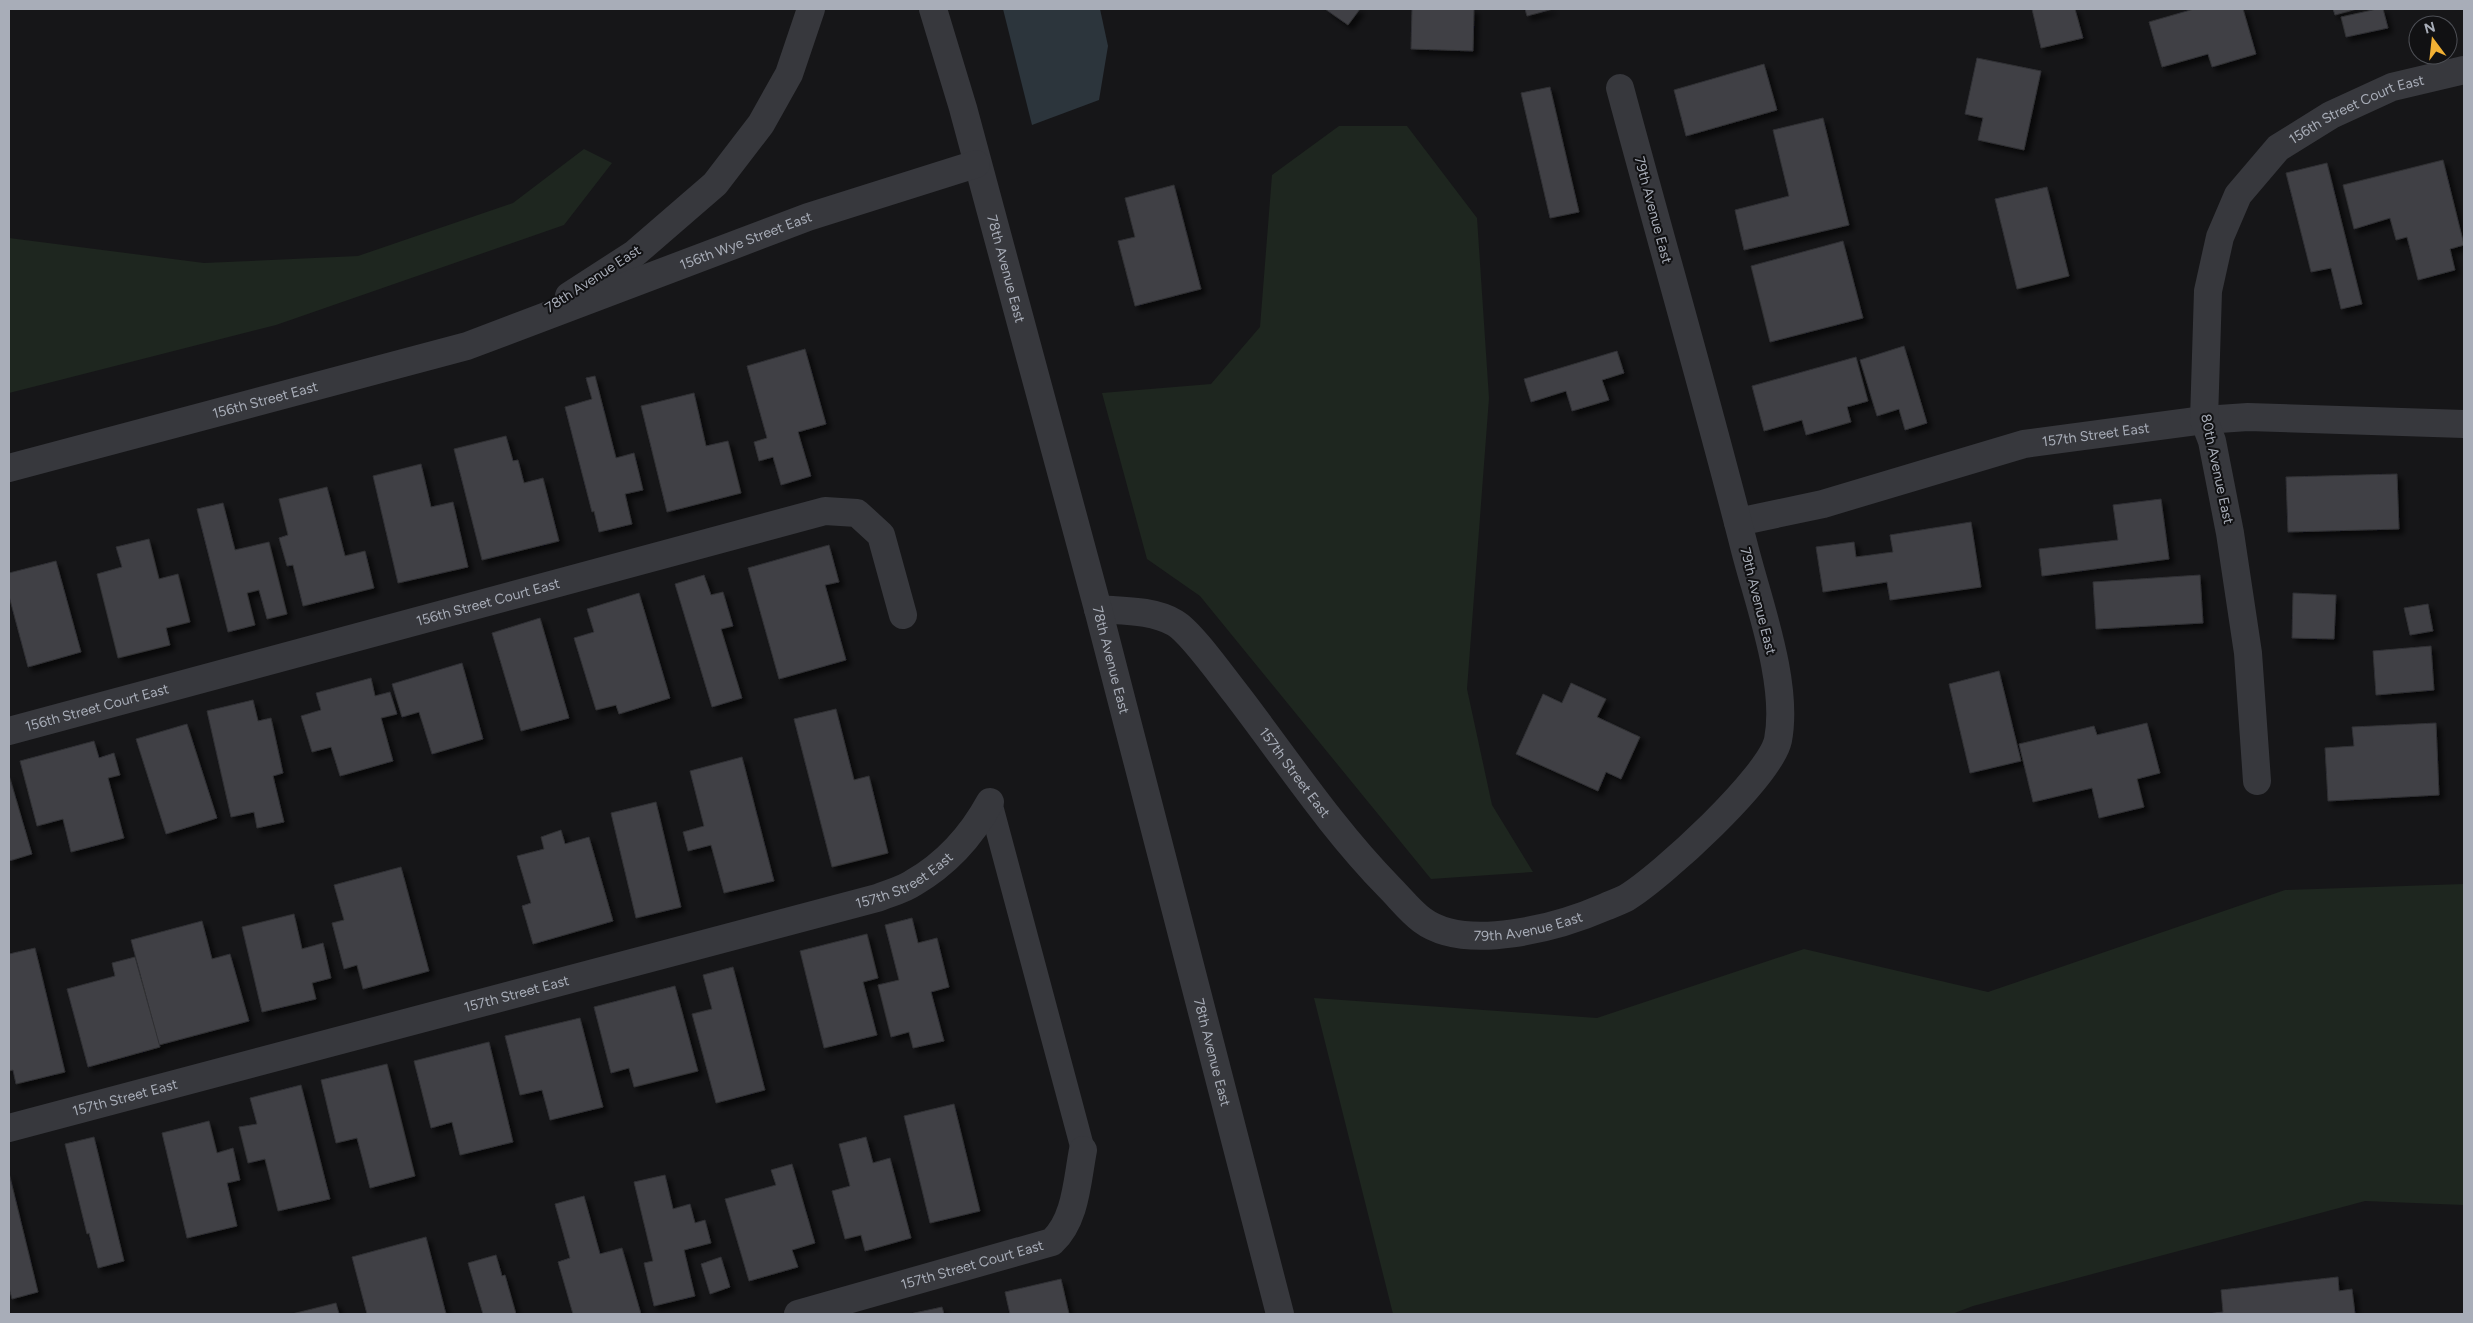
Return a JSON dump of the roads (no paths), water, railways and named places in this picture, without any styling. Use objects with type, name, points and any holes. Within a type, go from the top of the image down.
[{"type":"street","name":"78th Avenue East","points":[[519,327],[634,254],[714,184],[761,124],[789,74],[811,9]]},
{"type":"street","name":"78th Avenue East","points":[[933,9],[963,108],[976,164],[1098,609],[1280,1314]]},
{"type":"street","name":"156th Street Court East","points":[[2260,169],[2278,148],[2331,115],[2392,87],[2464,70]]},
{"type":"street","name":"79th Avenue East","points":[[1464,936],[1480,937],[1548,926],[1592,912],[1626,898],[1663,870],[1731,806],[1768,760],[1777,743],[1780,717],[1777,674],[1738,522],[1620,88]]},
{"type":"street","name":"156th Wye Street East","points":[[519,327],[808,217],[976,164]]},
{"type":"street","name":"80th Avenue East","points":[[2257,781],[2248,652],[2230,533],[2212,441],[2204,420],[2208,291],[2220,237],[2238,195],[2260,169]]},
{"type":"street","name":"156th Street East","points":[[9,468],[467,346],[519,327]]},
{"type":"street","name":"157th Street East","points":[[1738,522],[1823,504],[2024,444],[2204,420],[2248,417],[2464,424]]},
{"type":"street","name":"156th Street Court East","points":[[9,731],[825,512],[857,513],[881,535],[903,615]]},
{"type":"street","name":"157th Street East","points":[[1098,609],[1149,614],[1178,624],[1214,666],[1365,863],[1423,921],[1450,934],[1464,936]]},
{"type":"street","name":"157th Street East","points":[[9,1128],[877,898],[913,884],[953,854],[980,820],[990,802]]},
{"type":"street","name":"157th Street Court East","points":[[798,1314],[1052,1242],[1063,1232],[1071,1211],[1083,1150]]},
{"type":"lane","points":[[990,802],[1083,1150]]}]
